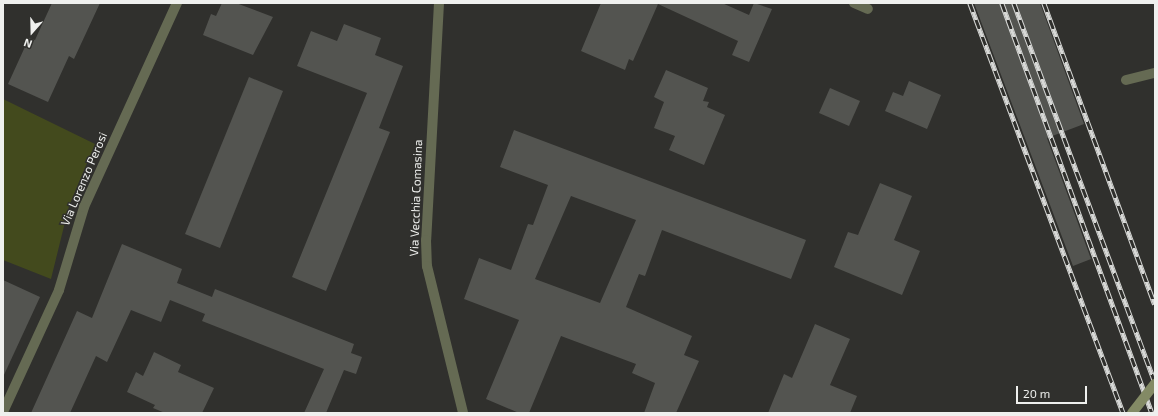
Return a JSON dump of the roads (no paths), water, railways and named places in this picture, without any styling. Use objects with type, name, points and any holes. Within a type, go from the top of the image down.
[{"type":"street","name":"Via Lorenzo Perosi","points":[[3,412],[59,290],[84,208],[177,3]]},
{"type":"street","name":"Via Vecchia Comasina","points":[[439,3],[426,240],[427,266],[463,413]]},
{"type":"street","points":[[854,3],[868,9]]},
{"type":"street","points":[[1126,80],[1155,73]]},
{"type":"street","points":[[1132,413],[1155,384]]},
{"type":"railway","points":[[970,3],[1123,413]]},
{"type":"railway","points":[[1002,3],[1152,413]]},
{"type":"railway","points":[[1014,3],[1155,382]]},
{"type":"railway","points":[[1044,3],[1155,304]]}]
